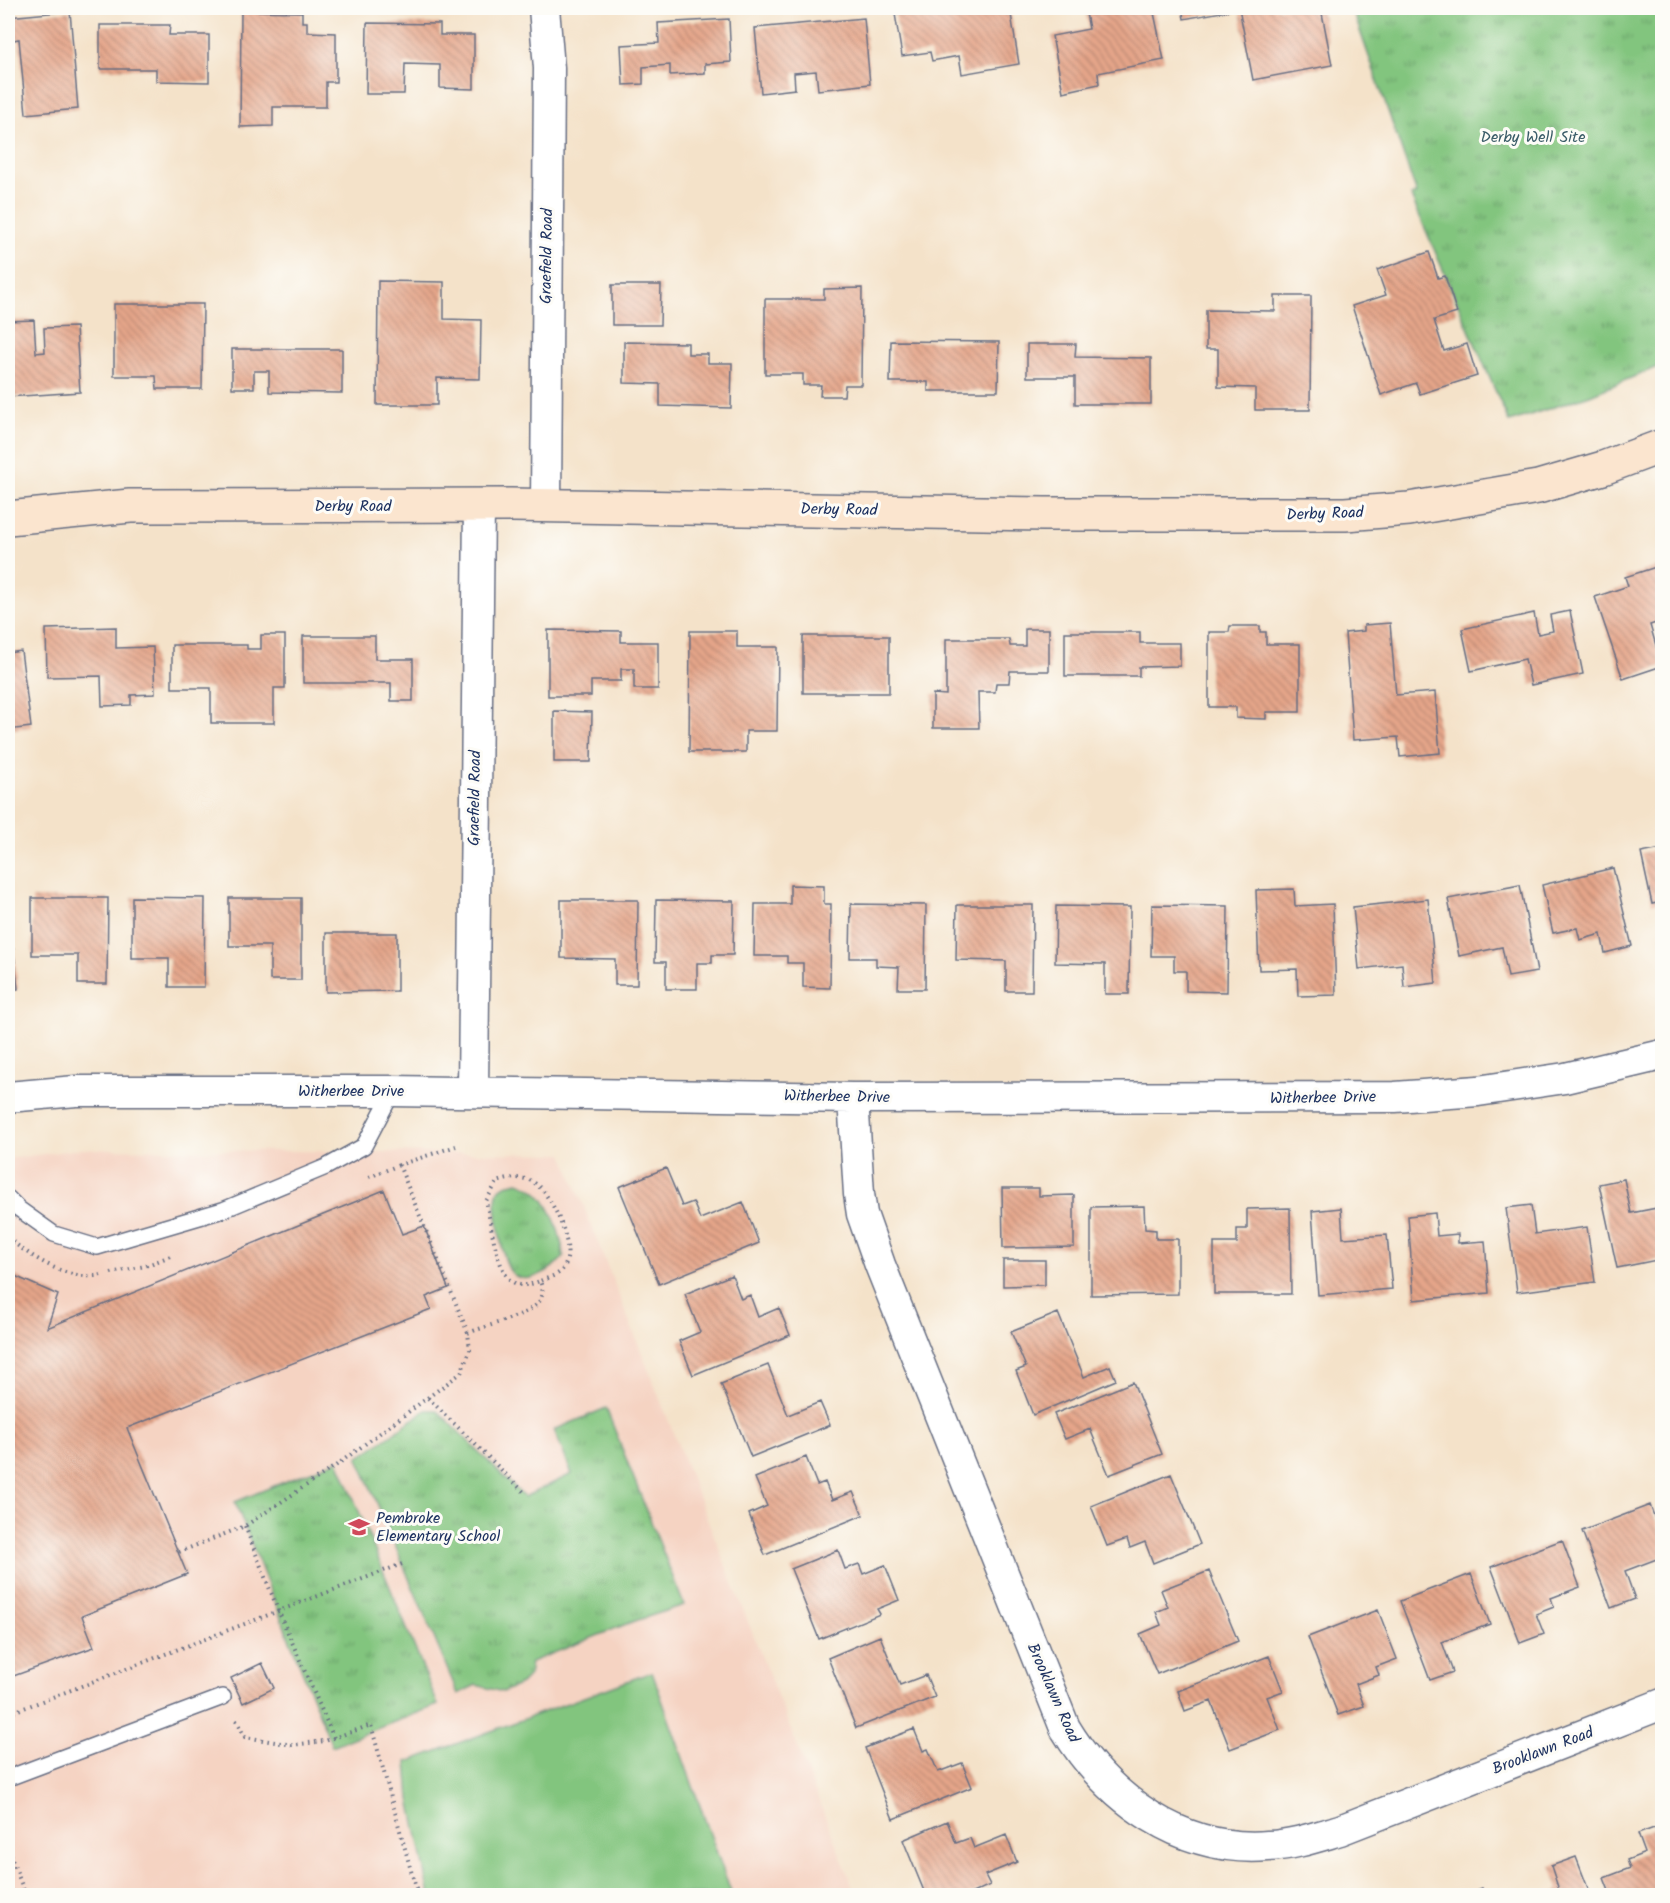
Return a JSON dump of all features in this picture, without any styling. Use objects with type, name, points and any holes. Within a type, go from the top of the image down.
[{"type":"street","name":"Graefield Road","points":[[544,8],[549,68],[546,506]]},
{"type":"street","name":"Derby Road","points":[[8,518],[130,506],[546,506],[1045,514],[1344,513],[1420,508],[1539,487],[1603,468],[1662,446]]},
{"type":"street","name":"Graefield Road","points":[[473,1091],[479,506]]},
{"type":"street","name":"Witherbee Drive","points":[[8,1097],[76,1092],[473,1091],[853,1098],[1395,1097],[1478,1091],[1565,1078],[1662,1055]]},
{"type":"street","name":"Brooklawn Road","points":[[853,1098],[859,1194],[877,1256],[1065,1728],[1094,1770],[1123,1799],[1153,1819],[1190,1835],[1225,1844],[1267,1847],[1300,1842],[1340,1830],[1662,1704]]},
{"type":"lane","points":[[8,1198],[19,1209],[54,1234],[97,1247],[223,1210],[326,1167],[364,1146],[393,1091]]},
{"type":"lane","points":[[8,1778],[223,1697]]},
{"type":"path","points":[[179,1552],[244,1526],[334,1467],[461,1372],[470,1350],[468,1333],[399,1165],[456,1146]]},
{"type":"path","points":[[512,1177],[536,1184],[549,1197],[562,1226],[568,1245],[566,1263],[562,1271],[540,1281],[524,1286],[511,1282],[503,1271],[486,1201],[497,1182],[512,1177]]},
{"type":"path","points":[[468,1333],[531,1309],[540,1302],[543,1294],[540,1281]]},
{"type":"path","points":[[428,1398],[525,1493]]},
{"type":"path","points":[[244,1526],[334,1738]]},
{"type":"path","points":[[8,1714],[402,1564]]},
{"type":"path","points":[[223,1697],[245,1737],[292,1745],[334,1738],[371,1725],[418,1896]]},
{"type":"path","points":[[8,1849],[26,1896]]},
{"type":"shaded area","name":"Pembroke Elementary School","points":[[81,1149],[563,1154],[856,1895],[8,1896],[8,1159]]},
{"type":"green space","name":"Derby Well Site","points":[[1352,8],[1662,8],[1662,365],[1590,395],[1509,422],[1411,196],[1417,194]]},
{"type":"green space","points":[[518,1182],[538,1193],[545,1202],[559,1233],[564,1256],[540,1275],[525,1278],[518,1277],[509,1268],[502,1246],[496,1208],[500,1189]]},
{"type":"green space","points":[[606,1408],[684,1605],[629,1623],[531,1662],[529,1676],[521,1684],[503,1692],[476,1685],[458,1694],[358,1458],[426,1410],[437,1410],[524,1497],[572,1474],[554,1430]]},
{"type":"green space","points":[[338,1460],[438,1705],[332,1746],[235,1502]]},
{"type":"green space","points":[[652,1672],[732,1895],[430,1895],[410,1799],[407,1762]]},
{"type":"building","points":[[934,8],[1010,8],[1019,64],[962,74],[959,56],[932,61],[930,52],[902,56],[895,14]]},
{"type":"building","points":[[1085,8],[1153,8],[1164,60],[1098,73],[1099,84],[1063,92],[1052,36],[1089,29]]},
{"type":"building","points":[[1182,8],[1238,8],[1238,9],[1184,19]]},
{"type":"building","points":[[1239,8],[1321,8],[1332,65],[1253,80]]},
{"type":"building","points":[[70,11],[78,109],[26,114],[19,39],[8,41],[8,17]]},
{"type":"building","points":[[241,11],[302,12],[302,22],[307,22],[307,32],[336,33],[336,82],[326,82],[326,107],[273,107],[273,126],[240,127]]},
{"type":"building","points":[[864,18],[870,84],[818,90],[816,71],[794,73],[795,89],[761,93],[755,28]]},
{"type":"building","points":[[729,19],[731,62],[705,64],[705,73],[670,75],[670,65],[643,67],[643,84],[623,85],[621,45],[659,43],[658,23]]},
{"type":"building","points":[[367,23],[440,24],[440,35],[474,35],[474,89],[440,88],[440,65],[405,64],[404,94],[366,94]]},
{"type":"building","points":[[100,25],[170,25],[169,35],[209,35],[209,82],[156,81],[156,69],[100,69]]},
{"type":"building","points":[[1429,252],[1438,278],[1445,276],[1457,313],[1434,320],[1444,351],[1467,344],[1477,376],[1420,394],[1416,383],[1381,395],[1352,306],[1386,295],[1377,270]]},
{"type":"building","points":[[378,281],[444,282],[444,319],[481,320],[480,379],[437,378],[437,405],[377,405]]},
{"type":"building","points":[[612,285],[661,285],[660,325],[612,325]]},
{"type":"building","points":[[862,288],[861,385],[845,385],[844,396],[820,396],[821,385],[803,385],[803,374],[765,374],[765,299],[824,299],[824,289]]},
{"type":"building","points":[[1275,296],[1311,296],[1310,410],[1255,410],[1255,388],[1218,387],[1218,349],[1206,349],[1206,310],[1275,311]]},
{"type":"building","points":[[114,304],[203,304],[202,389],[157,389],[156,376],[114,376]]},
{"type":"building","points":[[34,320],[36,353],[45,352],[44,328],[76,327],[80,392],[8,397],[8,321]]},
{"type":"building","points":[[891,341],[999,342],[998,391],[928,391],[928,382],[890,382]]},
{"type":"building","points":[[624,342],[688,343],[688,354],[708,354],[708,363],[732,363],[731,408],[660,406],[660,384],[624,383]]},
{"type":"building","points":[[1027,344],[1076,344],[1075,357],[1151,358],[1151,404],[1075,404],[1075,377],[1027,377]]},
{"type":"building","points":[[232,349],[342,349],[342,393],[269,392],[269,371],[254,371],[254,388],[232,388]]},
{"type":"building","points":[[1662,565],[1662,621],[1650,625],[1662,666],[1623,679],[1595,597],[1628,586],[1625,577]]},
{"type":"building","points":[[1570,611],[1583,674],[1531,685],[1525,659],[1471,671],[1462,629],[1534,613],[1538,634],[1553,631],[1550,615]]},
{"type":"building","points":[[1390,623],[1396,695],[1435,692],[1440,753],[1400,757],[1398,737],[1353,740],[1345,633],[1364,631],[1364,625]]},
{"type":"building","points":[[1230,626],[1260,626],[1260,632],[1266,632],[1266,644],[1300,644],[1300,712],[1266,712],[1266,719],[1236,718],[1236,707],[1209,707],[1209,632],[1229,632]]},
{"type":"building","points":[[116,627],[116,648],[153,647],[155,694],[131,695],[131,705],[102,706],[101,676],[47,677],[46,629]]},
{"type":"building","points":[[1025,629],[1049,629],[1049,671],[1010,671],[1009,683],[996,683],[995,692],[978,692],[979,728],[933,728],[933,694],[946,695],[946,639],[1009,639],[1010,646],[1025,646]]},
{"type":"building","points":[[548,630],[621,631],[621,642],[658,642],[658,689],[634,689],[634,669],[621,669],[621,681],[591,681],[591,696],[548,696]]},
{"type":"building","points":[[690,631],[737,631],[737,647],[778,647],[777,731],[746,731],[746,752],[689,752]]},
{"type":"building","points":[[1065,632],[1140,632],[1140,643],[1180,643],[1180,666],[1139,667],[1139,676],[1065,676]]},
{"type":"building","points":[[261,635],[285,635],[285,688],[274,688],[274,723],[211,723],[211,688],[172,688],[172,645],[247,645],[247,649],[261,649]]},
{"type":"building","points":[[303,636],[375,636],[375,659],[413,659],[413,701],[391,701],[391,683],[303,683]]},
{"type":"building","points":[[803,636],[889,636],[889,693],[803,693]]},
{"type":"building","points":[[21,651],[31,727],[8,730],[8,653]]},
{"type":"building","points":[[554,711],[592,712],[591,762],[554,762]]},
{"type":"building","points":[[1662,849],[1662,902],[1652,904],[1641,853]]},
{"type":"building","points":[[1613,868],[1632,946],[1605,953],[1601,934],[1580,940],[1577,928],[1553,933],[1542,885]]},
{"type":"building","points":[[790,885],[824,886],[824,904],[831,904],[830,988],[803,987],[803,963],[787,963],[787,956],[754,956],[755,904],[790,904]]},
{"type":"building","points":[[1520,885],[1537,972],[1508,977],[1502,947],[1459,956],[1448,899]]},
{"type":"building","points":[[1294,889],[1295,906],[1333,904],[1336,995],[1298,996],[1297,969],[1259,970],[1256,890]]},
{"type":"building","points":[[132,897],[205,898],[204,987],[169,987],[169,958],[132,958]]},
{"type":"building","points":[[32,898],[108,898],[107,984],[78,984],[78,955],[32,955]]},
{"type":"building","points":[[229,898],[301,898],[301,980],[270,980],[270,946],[229,946]]},
{"type":"building","points":[[1428,899],[1436,983],[1404,987],[1402,964],[1359,969],[1353,907]]},
{"type":"building","points":[[561,900],[638,900],[637,985],[615,985],[615,959],[561,958]]},
{"type":"building","points":[[656,900],[734,901],[733,955],[712,955],[712,963],[697,963],[697,989],[666,989],[666,962],[655,962]]},
{"type":"building","points":[[8,901],[18,989],[8,991]]},
{"type":"building","points":[[851,904],[926,905],[925,989],[898,989],[899,967],[876,966],[876,958],[850,958]]},
{"type":"building","points":[[957,905],[1033,905],[1032,991],[1006,991],[1006,961],[956,960]]},
{"type":"building","points":[[1152,905],[1228,906],[1227,992],[1186,991],[1186,971],[1174,971],[1174,956],[1151,956]]},
{"type":"building","points":[[1056,906],[1130,907],[1129,994],[1105,994],[1105,964],[1055,963]]},
{"type":"building","points":[[326,933],[397,933],[397,991],[326,992]]},
{"type":"building","points":[[666,1168],[682,1206],[693,1202],[700,1219],[743,1202],[759,1243],[659,1284],[619,1187]]},
{"type":"building","points":[[1624,1179],[1631,1213],[1662,1207],[1662,1259],[1617,1268],[1599,1184]]},
{"type":"building","points":[[1002,1188],[1039,1188],[1039,1196],[1074,1195],[1074,1247],[1003,1248]]},
{"type":"building","points":[[384,1190],[402,1234],[424,1226],[448,1288],[426,1297],[431,1309],[127,1428],[187,1574],[82,1616],[94,1647],[8,1678],[8,1273],[58,1295],[47,1328]]},
{"type":"building","points":[[1531,1205],[1535,1234],[1587,1227],[1595,1282],[1517,1292],[1506,1208]]},
{"type":"building","points":[[1144,1206],[1145,1229],[1156,1230],[1156,1239],[1178,1239],[1178,1294],[1091,1295],[1091,1207]]},
{"type":"building","points":[[1290,1208],[1291,1294],[1214,1294],[1214,1243],[1237,1243],[1237,1229],[1247,1229],[1247,1209]]},
{"type":"building","points":[[1341,1208],[1343,1238],[1387,1235],[1392,1289],[1318,1295],[1312,1211]]},
{"type":"building","points":[[1435,1213],[1437,1236],[1458,1234],[1458,1243],[1485,1241],[1489,1293],[1414,1300],[1408,1216]]},
{"type":"building","points":[[1003,1260],[1045,1260],[1045,1285],[1003,1286]]},
{"type":"building","points":[[732,1275],[741,1299],[750,1295],[758,1317],[779,1308],[790,1335],[693,1375],[679,1341],[700,1332],[685,1294]]},
{"type":"building","points":[[1058,1313],[1084,1377],[1110,1366],[1116,1380],[1033,1415],[1016,1371],[1026,1367],[1011,1332]]},
{"type":"building","points":[[768,1365],[788,1415],[820,1402],[830,1425],[751,1457],[721,1384]]},
{"type":"building","points":[[1133,1382],[1162,1454],[1109,1475],[1090,1429],[1065,1439],[1054,1414]]},
{"type":"building","points":[[806,1457],[817,1485],[825,1482],[832,1500],[853,1492],[863,1515],[765,1555],[749,1514],[767,1506],[755,1478]]},
{"type":"building","points":[[1171,1474],[1200,1544],[1153,1563],[1145,1542],[1130,1548],[1127,1539],[1107,1546],[1091,1506]]},
{"type":"building","points":[[1650,1505],[1662,1538],[1662,1557],[1625,1571],[1635,1599],[1611,1608],[1582,1531]]},
{"type":"building","points":[[1562,1540],[1580,1587],[1551,1598],[1554,1607],[1536,1614],[1544,1634],[1520,1643],[1491,1567]]},
{"type":"building","points":[[838,1550],[845,1569],[859,1564],[863,1574],[885,1565],[899,1600],[877,1609],[880,1614],[819,1639],[791,1569]]},
{"type":"building","points":[[1209,1571],[1238,1641],[1157,1674],[1140,1634],[1161,1625],[1156,1612],[1168,1607],[1161,1590]]},
{"type":"building","points":[[1471,1574],[1490,1624],[1442,1642],[1453,1672],[1430,1680],[1400,1601]]},
{"type":"building","points":[[1378,1610],[1397,1659],[1376,1667],[1379,1675],[1356,1684],[1364,1706],[1338,1715],[1308,1637]]},
{"type":"building","points":[[880,1636],[900,1685],[926,1675],[935,1697],[856,1728],[828,1658]]},
{"type":"building","points":[[1269,1656],[1283,1691],[1267,1697],[1280,1730],[1230,1749],[1211,1701],[1185,1711],[1178,1691]]},
{"type":"building","points":[[262,1663],[274,1688],[243,1703],[231,1678]]},
{"type":"building","points":[[914,1729],[923,1751],[928,1749],[938,1772],[962,1763],[972,1787],[893,1819],[865,1748]]},
{"type":"building","points":[[947,1821],[956,1843],[970,1838],[974,1848],[1006,1835],[1017,1862],[985,1875],[990,1885],[966,1896],[926,1896],[903,1840]]},
{"type":"building","points":[[1662,1825],[1662,1896],[1611,1896],[1604,1878],[1630,1868],[1627,1860],[1645,1853],[1638,1834]]},
{"type":"building","points":[[1576,1857],[1591,1896],[1547,1896],[1559,1890],[1551,1866]]},
{"type":"building","points":[[1482,1888],[1485,1896],[1463,1896],[1463,1895]]},
{"type":"place","name":"Pembroke Elementary School","points":[[359,1527]]}]
